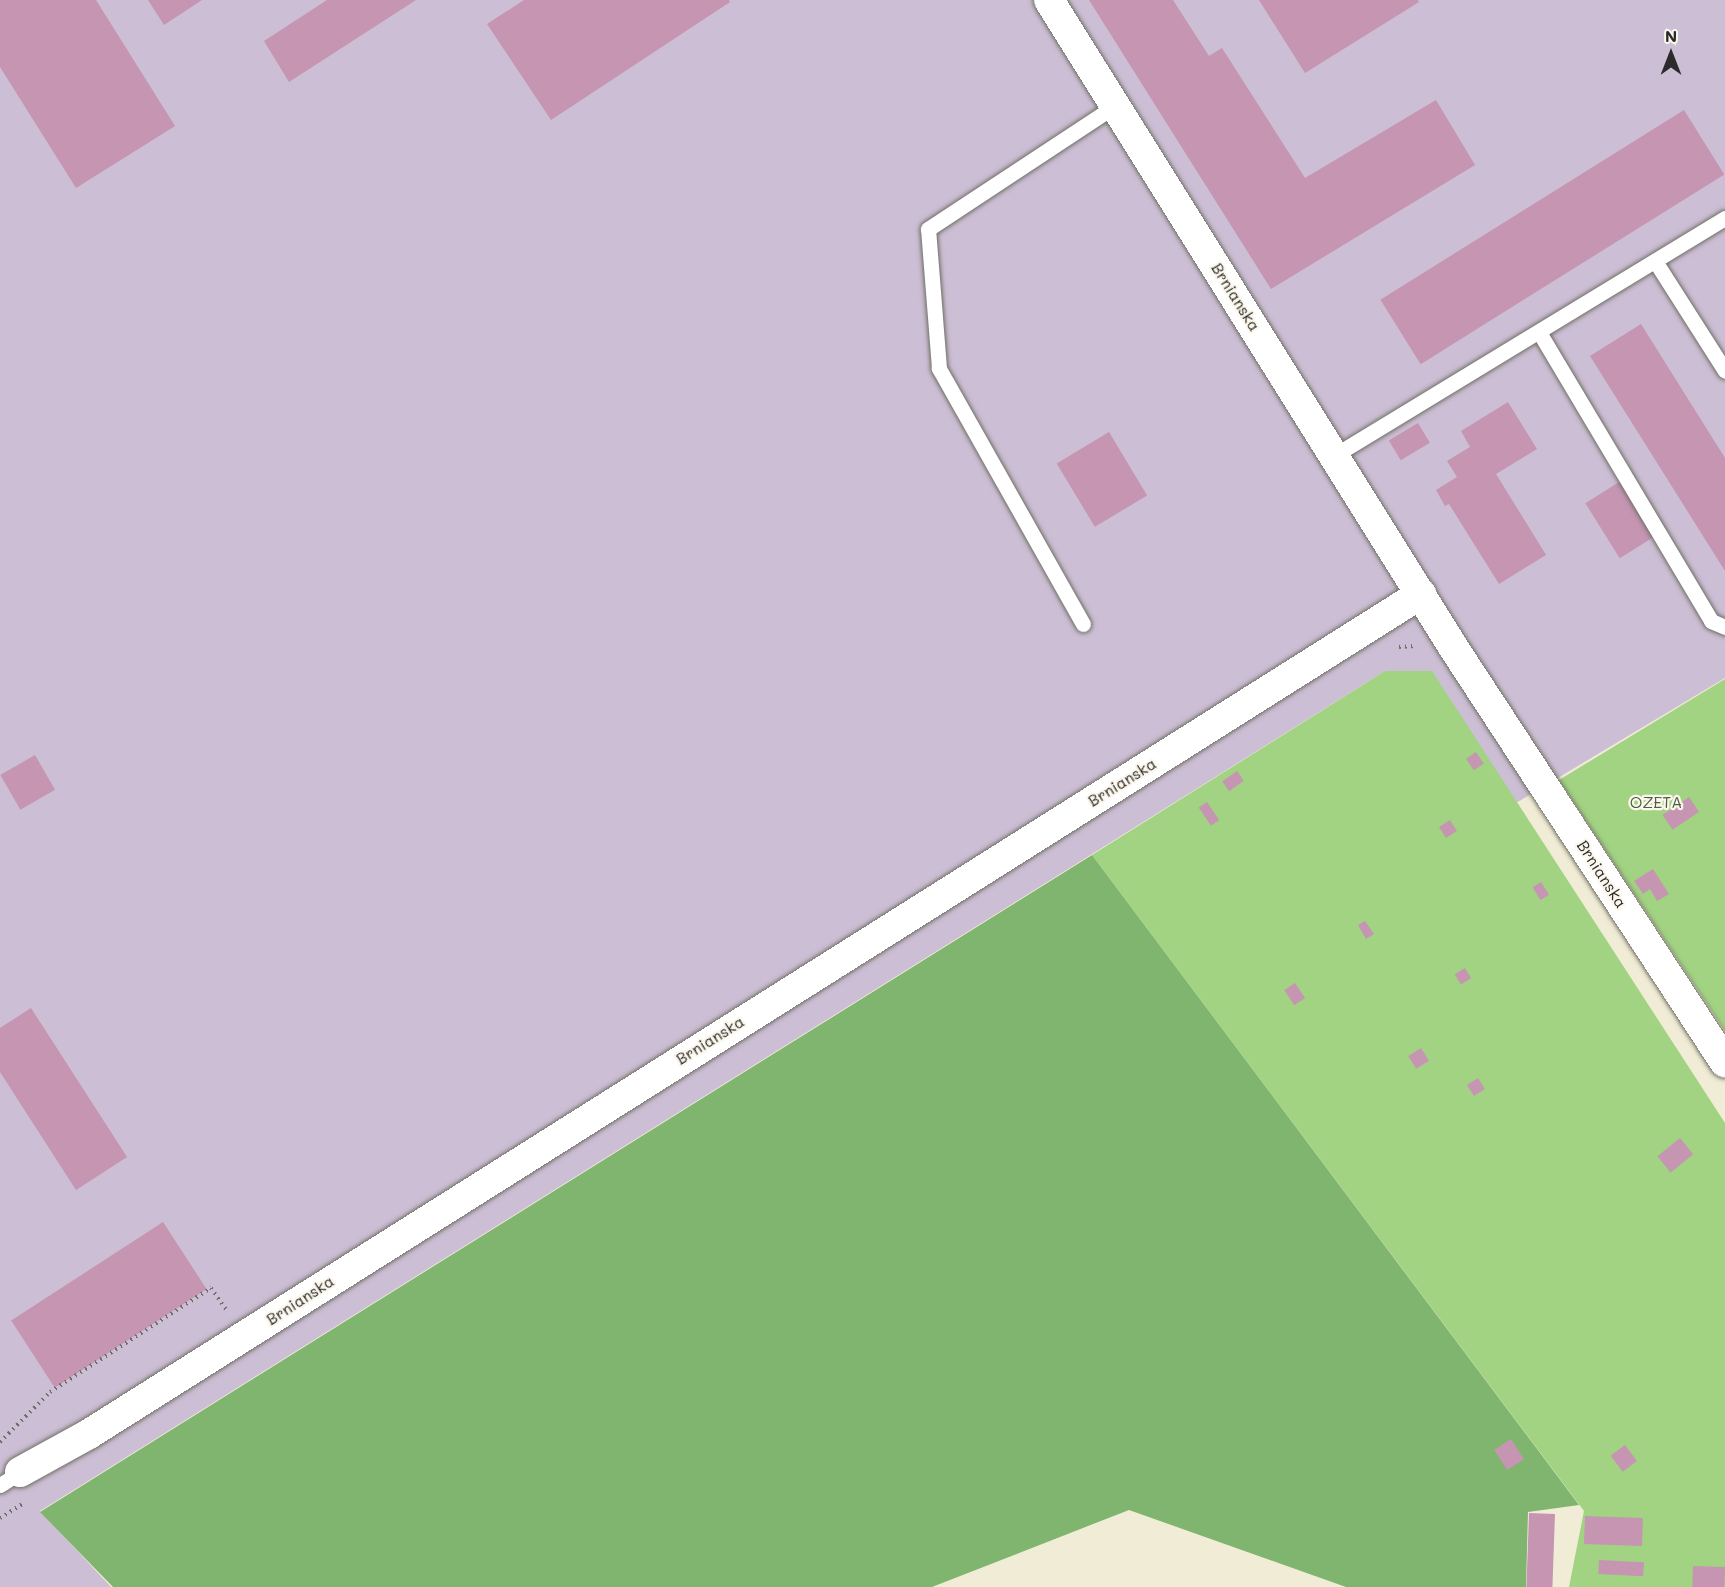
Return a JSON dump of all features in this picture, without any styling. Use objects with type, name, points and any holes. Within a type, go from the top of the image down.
[{"type":"street","name":"Brnianska","points":[[1049,0],[1420,594],[1725,1063]]},
{"type":"street","name":"Brnianska","points":[[10,1479],[88,1434],[1420,594]]},
{"type":"lane","points":[[1083,624],[939,368],[928,229],[1116,105]]},
{"type":"lane","points":[[1335,455],[1725,218]]},
{"type":"lane","points":[[1655,261],[1725,371]]},
{"type":"lane","points":[[1539,332],[1711,621],[1725,627]]},
{"type":"shaded area","points":[[0,0],[1725,0],[1725,678],[1516,803],[1385,671],[40,1511],[111,1587],[0,1587]]},
{"type":"green space","points":[[1385,671],[1432,671],[1725,1123],[1725,1587],[1569,1587],[1584,1511],[1092,855]]},
{"type":"green space","name":"OZETA","points":[[1725,679],[1725,1031],[1559,780]]},
{"type":"green space","points":[[1092,855],[1579,1505],[1528,1512],[1526,1587],[1346,1587],[1129,1510],[932,1587],[113,1587],[40,1512]]},
{"type":"building","points":[[0,0],[96,0],[175,126],[76,188],[0,67]]},
{"type":"building","points":[[148,0],[202,0],[164,25]]},
{"type":"building","points":[[327,0],[416,0],[289,82],[264,41]]},
{"type":"building","points":[[524,0],[729,0],[730,2],[551,120],[487,24]]},
{"type":"building","points":[[1089,0],[1173,0],[1209,56],[1222,48],[1305,178],[1436,100],[1475,165],[1271,289]]},
{"type":"building","points":[[1259,0],[1418,0],[1419,2],[1305,73]]},
{"type":"building","points":[[1684,110],[1724,174],[1421,364],[1380,300]]},
{"type":"building","points":[[1641,324],[1725,458],[1725,571],[1590,356]]},
{"type":"building","points":[[1508,402],[1537,449],[1496,474],[1546,555],[1499,584],[1449,504],[1445,506],[1436,490],[1457,477],[1447,461],[1470,447],[1461,431]]},
{"type":"building","points":[[1418,423],[1430,443],[1401,460],[1389,441]]},
{"type":"building","points":[[1109,432],[1147,495],[1095,527],[1057,463]]},
{"type":"building","points":[[1632,474],[1666,529],[1620,558],[1585,503]]},
{"type":"building","points":[[1476,752],[1484,764],[1474,770],[1466,759]]},
{"type":"building","points":[[35,755],[55,790],[20,810],[0,775]]},
{"type":"building","points":[[1237,771],[1244,781],[1229,791],[1222,781]]},
{"type":"building","points":[[1689,797],[1699,812],[1673,830],[1662,815]]},
{"type":"building","points":[[1207,802],[1219,820],[1211,826],[1199,808]]},
{"type":"building","points":[[1450,820],[1457,831],[1446,838],[1439,827]]},
{"type":"building","points":[[1653,869],[1669,894],[1657,901],[1650,889],[1643,894],[1634,881]]},
{"type":"building","points":[[1541,882],[1549,895],[1540,900],[1533,887]]},
{"type":"building","points":[[1365,921],[1374,934],[1366,939],[1358,925]]},
{"type":"building","points":[[1465,968],[1471,978],[1461,984],[1455,974]]},
{"type":"building","points":[[1295,983],[1305,998],[1294,1005],[1284,990]]},
{"type":"building","points":[[31,1008],[127,1157],[76,1190],[0,1072],[0,1028]]},
{"type":"building","points":[[1421,1048],[1429,1061],[1416,1069],[1408,1056]]},
{"type":"building","points":[[1478,1078],[1485,1089],[1474,1096],[1467,1085]]},
{"type":"building","points":[[1680,1138],[1693,1154],[1671,1173],[1657,1156]]},
{"type":"building","points":[[163,1222],[207,1289],[55,1388],[11,1321]]},
{"type":"building","points":[[1511,1439],[1524,1459],[1507,1470],[1494,1450]]},
{"type":"building","points":[[1625,1445],[1637,1461],[1623,1472],[1611,1456]]},
{"type":"building","points":[[1529,1513],[1555,1514],[1552,1587],[1526,1587]]},
{"type":"building","points":[[1585,1516],[1643,1518],[1642,1546],[1584,1544]]},
{"type":"building","points":[[1599,1560],[1644,1562],[1643,1576],[1598,1574]]},
{"type":"building","points":[[1693,1566],[1725,1567],[1724,1587],[1692,1587]]}]
